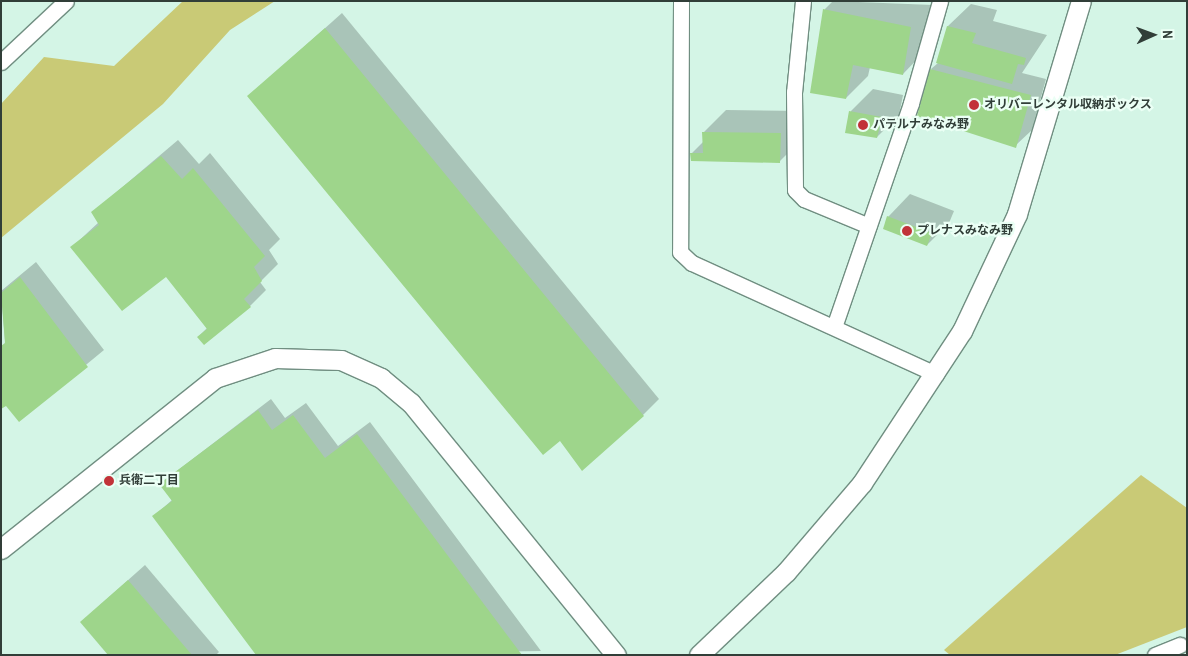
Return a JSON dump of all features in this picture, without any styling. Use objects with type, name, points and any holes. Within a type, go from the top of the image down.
[{"type":"street","points":[[1,62],[66,1]]},
{"type":"street","points":[[681,1],[680,252],[692,263],[936,374]]},
{"type":"street","points":[[802,1],[794,92],[795,190],[804,199],[869,226]]},
{"type":"street","points":[[834,327],[869,226],[940,1]]},
{"type":"street","points":[[698,655],[754,605],[821,533],[862,483],[936,374],[992,270],[1017,214],[1081,1]]},
{"type":"street","points":[[1,549],[215,378],[275,358],[341,360],[381,378],[411,403],[616,655]]},
{"type":"street","points":[[1155,655],[1180,645]]},
{"type":"shaded area","points":[[183,1],[275,1],[230,30],[163,104],[1,238],[1,104],[44,57],[114,66]]},
{"type":"shaded area","points":[[1141,475],[1187,508],[1187,627],[1115,655],[950,655],[944,650]]},
{"type":"building","points":[[823,9],[911,27],[903,75],[853,65],[846,99],[810,93]]},
{"type":"building","points":[[947,26],[976,33],[972,43],[1026,58],[1024,65],[1018,64],[1012,84],[936,63]]},
{"type":"building","points":[[325,28],[644,416],[582,471],[560,441],[543,455],[247,96]]},
{"type":"building","name":"オリバーレンタル収納ボックス","points":[[930,69],[1031,95],[1016,148],[917,116]]},
{"type":"building","name":"パテルナみなみ野","points":[[849,111],[882,117],[877,138],[845,133]]},
{"type":"building","points":[[702,132],[781,133],[780,163],[691,161],[690,153],[703,153]]},
{"type":"building","points":[[161,156],[182,179],[193,168],[265,256],[254,267],[262,281],[244,299],[251,307],[204,345],[197,337],[207,329],[166,277],[122,311],[70,247],[99,225],[91,212]]},
{"type":"building","name":"プレナスみなみ野","points":[[887,216],[932,233],[927,246],[883,229]]},
{"type":"building","points":[[20,277],[88,367],[19,422],[6,406],[1,409],[1,346],[5,343],[1,293]]},
{"type":"building","points":[[258,410],[272,430],[293,415],[325,458],[357,434],[522,655],[256,655],[152,516],[172,501],[159,484]]},
{"type":"building","points":[[128,580],[192,655],[108,655],[80,622]]},
{"type":"place","name":"オリバーレンタル収納ボックス","points":[[974,105]]},
{"type":"place","name":"パテルナみなみ野","points":[[863,125]]},
{"type":"place","name":"プレナスみなみ野","points":[[907,231]]},
{"type":"place","name":"兵衛二丁目","points":[[109,481]]}]
